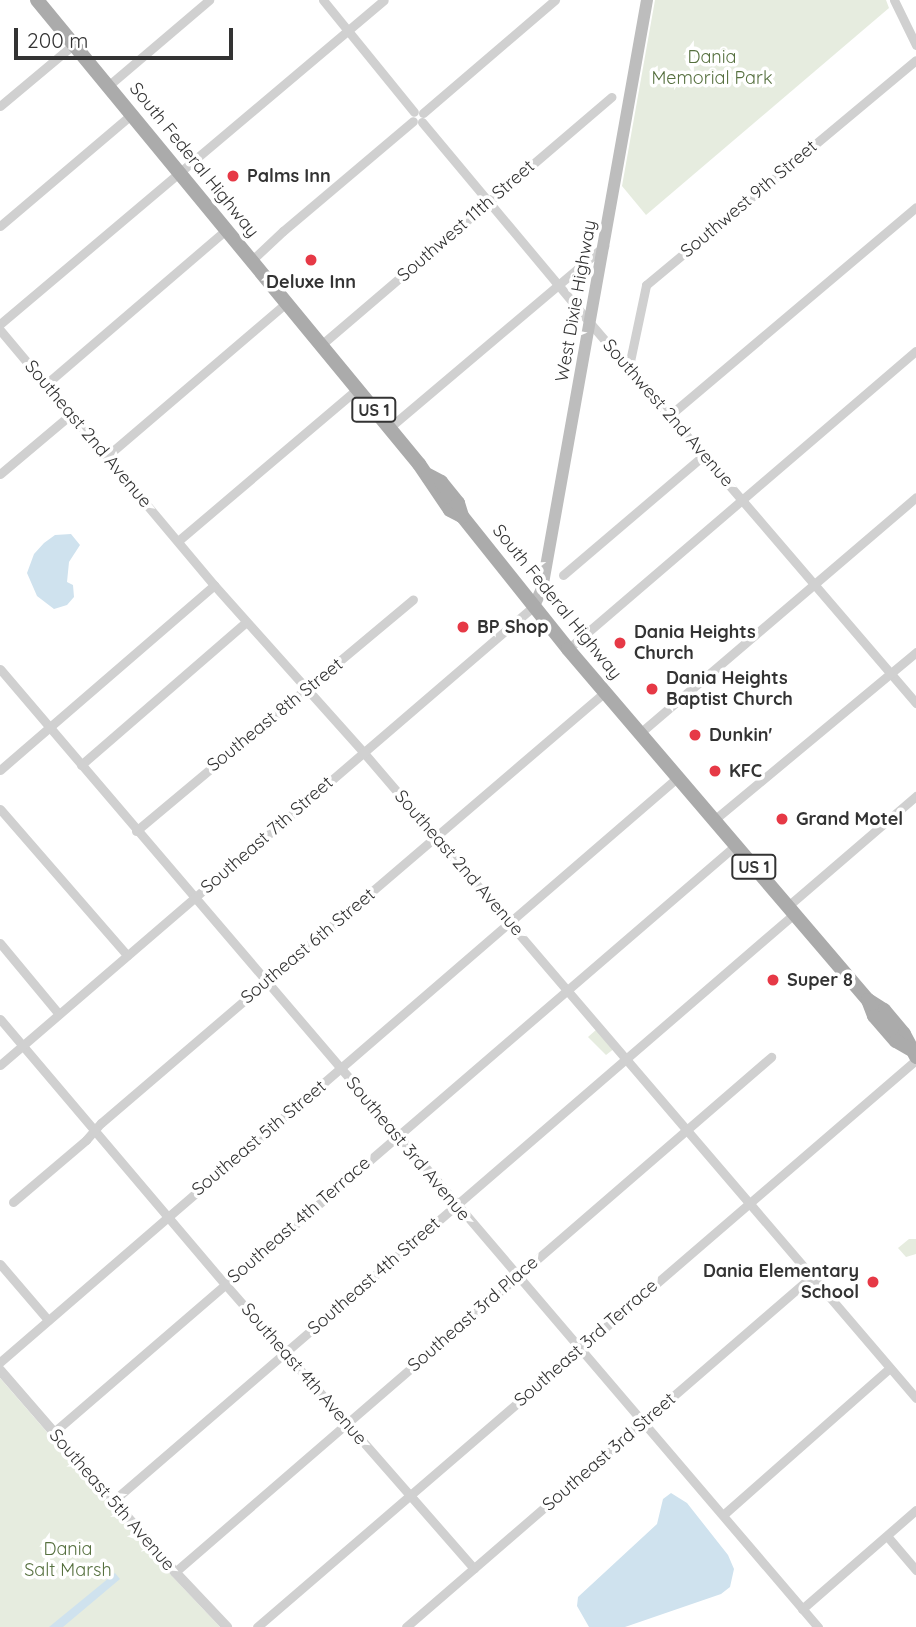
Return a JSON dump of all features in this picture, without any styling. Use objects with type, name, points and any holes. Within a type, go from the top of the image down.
[{"type":"main road","name":"South Federal Highway","points":[[37,0],[428,475],[441,482],[458,503],[461,516],[568,649],[868,1000],[874,1016],[896,1041],[914,1055]]},
{"type":"main road","name":"West Dixie Highway","points":[[534,606],[542,589],[647,0]]},
{"type":"street","points":[[108,86],[209,0]]},
{"type":"street","name":"Southwest 2nd Avenue","points":[[323,0],[590,323],[916,703]]},
{"type":"street","points":[[0,324],[384,0]]},
{"type":"street","points":[[251,261],[555,0]]},
{"type":"street","points":[[894,0],[916,45]]},
{"type":"street","points":[[0,106],[73,45]]},
{"type":"street","name":"Southwest 9th Street","points":[[629,366],[646,285],[916,60]]},
{"type":"street","name":"Southwest 11th Street","points":[[321,345],[611,97]]},
{"type":"street","points":[[0,226],[131,115]]},
{"type":"street","points":[[670,415],[916,207]]},
{"type":"street","points":[[45,385],[226,230]]},
{"type":"street","points":[[389,428],[604,246]]},
{"type":"street","points":[[107,456],[286,303]]},
{"type":"street","name":"Southeast 2nd Avenue","points":[[0,330],[246,622],[365,753],[916,1398]]},
{"type":"street","points":[[568,649],[916,351]]},
{"type":"street","points":[[178,541],[357,389]]},
{"type":"street","points":[[0,474],[70,415]]},
{"type":"street","points":[[563,575],[704,455]]},
{"type":"street","points":[[640,733],[916,497]]},
{"type":"street","points":[[0,770],[215,584]]},
{"type":"street","name":"Southeast 8th Street","points":[[136,831],[413,599]]},
{"type":"street","name":"Southeast 7th Street","points":[[0,1065],[534,606]]},
{"type":"street","points":[[81,765],[246,622]]},
{"type":"street","points":[[714,820],[916,652]]},
{"type":"street","name":"Southeast 3rd Avenue","points":[[0,669],[818,1627]]},
{"type":"street","name":"Southeast 6th Street","points":[[13,1202],[605,692]]},
{"type":"street","name":"Southeast 5th Street","points":[[0,1362],[678,777]]},
{"type":"street","name":"Southeast 4th Street","points":[[113,1501],[626,1058],[916,796]]},
{"type":"street","points":[[0,809],[127,955]]},
{"type":"street","name":"Southeast 4th Terrace","points":[[54,1433],[736,845]]},
{"type":"street","points":[[0,943],[59,1014]]},
{"type":"street","name":"Southeast 4th Avenue","points":[[0,1018],[225,1283],[474,1568]]},
{"type":"street","name":"Southeast 3rd Terrace","points":[[257,1627],[750,1202],[914,1055]]},
{"type":"street","name":"Southeast 3rd Place","points":[[175,1572],[771,1057]]},
{"type":"street","points":[[0,1264],[48,1320]]},
{"type":"street","name":"Southeast 3rd Street","points":[[406,1627],[812,1276]]},
{"type":"street","points":[[723,1515],[890,1368]]},
{"type":"street","name":"Southeast 5th Avenue","points":[[0,1370],[175,1572],[227,1627]]},
{"type":"street","points":[[802,1609],[916,1510]]},
{"type":"street","points":[[887,1536],[916,1570]]},
{"type":"green space","name":"Dania Memorial Park","points":[[655,0],[886,0],[889,8],[646,215],[622,186]]},
{"type":"green space","points":[[597,1029],[615,1048],[606,1055],[588,1037]]},
{"type":"green space","points":[[909,1239],[916,1239],[916,1254],[906,1257],[898,1248]]},
{"type":"green space","name":"Dania Salt Marsh","points":[[0,1378],[171,1575],[220,1627],[0,1627]]},
{"type":"water","points":[[71,534],[80,545],[69,562],[67,582],[73,585],[74,597],[67,605],[54,609],[37,596],[27,573],[34,554],[44,543],[55,535]]},
{"type":"water","points":[[671,1493],[687,1503],[728,1555],[734,1569],[730,1587],[721,1594],[625,1627],[589,1627],[577,1606],[578,1597],[657,1524],[663,1499]]},
{"type":"water","points":[[115,1573],[120,1579],[63,1627],[49,1627]]},
{"type":"place","name":"Palms Inn","points":[[233,176]]},
{"type":"place","name":"Deluxe Inn","points":[[311,260]]},
{"type":"place","name":"BP Shop","points":[[463,627]]},
{"type":"place","name":"Dania Heights Church","points":[[620,643]]},
{"type":"place","name":"Dania Heights Baptist Church","points":[[652,689]]},
{"type":"place","name":"Dunkin'","points":[[695,735]]},
{"type":"place","name":"KFC","points":[[715,771]]},
{"type":"place","name":"Grand Motel","points":[[782,819]]},
{"type":"place","name":"Super 8","points":[[773,980]]},
{"type":"place","name":"Dania Elementary School","points":[[873,1282]]}]
